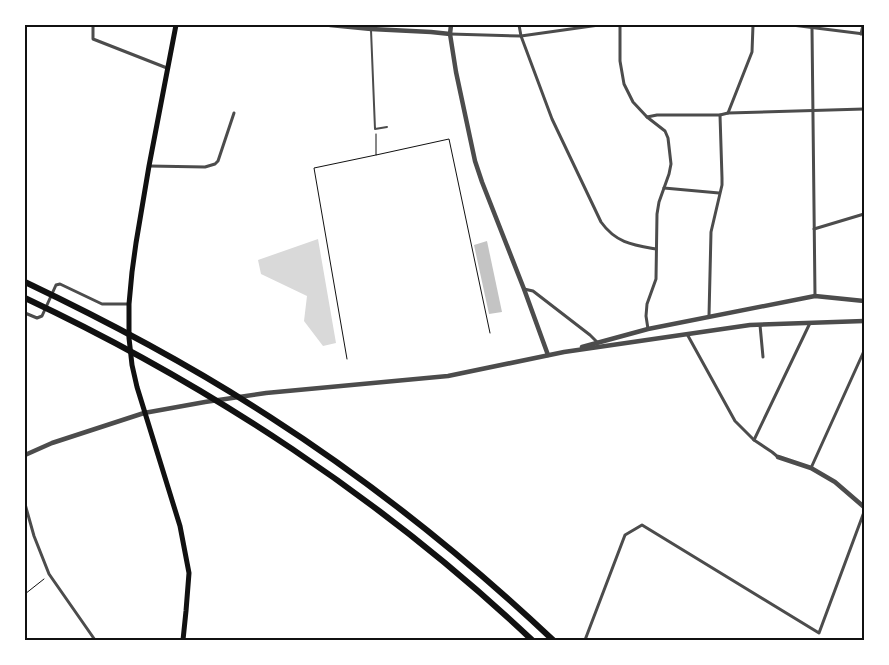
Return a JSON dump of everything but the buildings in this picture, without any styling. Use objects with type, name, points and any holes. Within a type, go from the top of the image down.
[{"type":"highway","points":[[25,282],[143,342],[269,416],[306,441],[359,478],[434,536],[553,640]]},
{"type":"highway","points":[[25,298],[134,352],[297,452],[396,524],[498,609],[532,640]]},
{"type":"main road","points":[[176,25],[136,243],[129,304],[129,338],[132,365],[144,413],[180,526],[188,572],[183,640]]},
{"type":"street","points":[[93,25],[93,40],[168,68]]},
{"type":"street","points":[[330,25],[450,34],[520,36],[599,25]]},
{"type":"street","points":[[451,25],[450,34],[456,72],[475,162],[548,355]]},
{"type":"street","points":[[519,25],[520,36],[552,119],[601,222],[609,232],[624,243],[656,249]]},
{"type":"street","points":[[620,25],[620,61],[624,84],[633,102],[647,117],[663,129],[668,138],[671,168],[659,202],[657,214],[656,279],[647,304],[648,328]]},
{"type":"street","points":[[728,113],[752,52],[753,25]]},
{"type":"street","points":[[792,25],[863,34],[863,25]]},
{"type":"street","points":[[812,28],[815,296]]},
{"type":"street","points":[[647,117],[864,109]]},
{"type":"street","points":[[149,166],[204,167],[215,164],[218,161],[234,113]]},
{"type":"street","points":[[709,316],[711,238],[722,185],[720,115]]},
{"type":"street","points":[[664,188],[719,193]]},
{"type":"street","points":[[814,229],[864,214]]},
{"type":"street","points":[[25,313],[37,318],[42,316],[56,285],[60,284],[102,304],[129,304]]},
{"type":"street","points":[[524,289],[533,291],[598,343]]},
{"type":"street","points":[[564,352],[648,328],[815,296],[864,301]]},
{"type":"street","points":[[25,455],[52,443],[144,413],[266,393],[448,376],[564,352],[750,325],[864,321]]},
{"type":"street","points":[[754,440],[811,323]]},
{"type":"street","points":[[760,325],[763,357]]},
{"type":"street","points":[[687,334],[735,421],[754,440],[778,457],[811,468],[835,482],[864,507]]},
{"type":"street","points":[[811,468],[864,351]]},
{"type":"street","points":[[25,504],[34,536],[50,574],[95,640]]},
{"type":"street","points":[[585,640],[625,535],[642,525],[819,633],[864,512]]},
{"type":"lane","points":[[371,29],[375,128],[387,127]]},
{"type":"path","points":[[375,128],[376,155]]},
{"type":"path","points":[[347,359],[314,168],[449,139],[490,333]]},
{"type":"path","points":[[25,594],[50,574]]},
{"type":"shaded area","points":[[318,239],[336,343],[323,346],[304,321],[307,296],[261,274],[258,260]]}]
